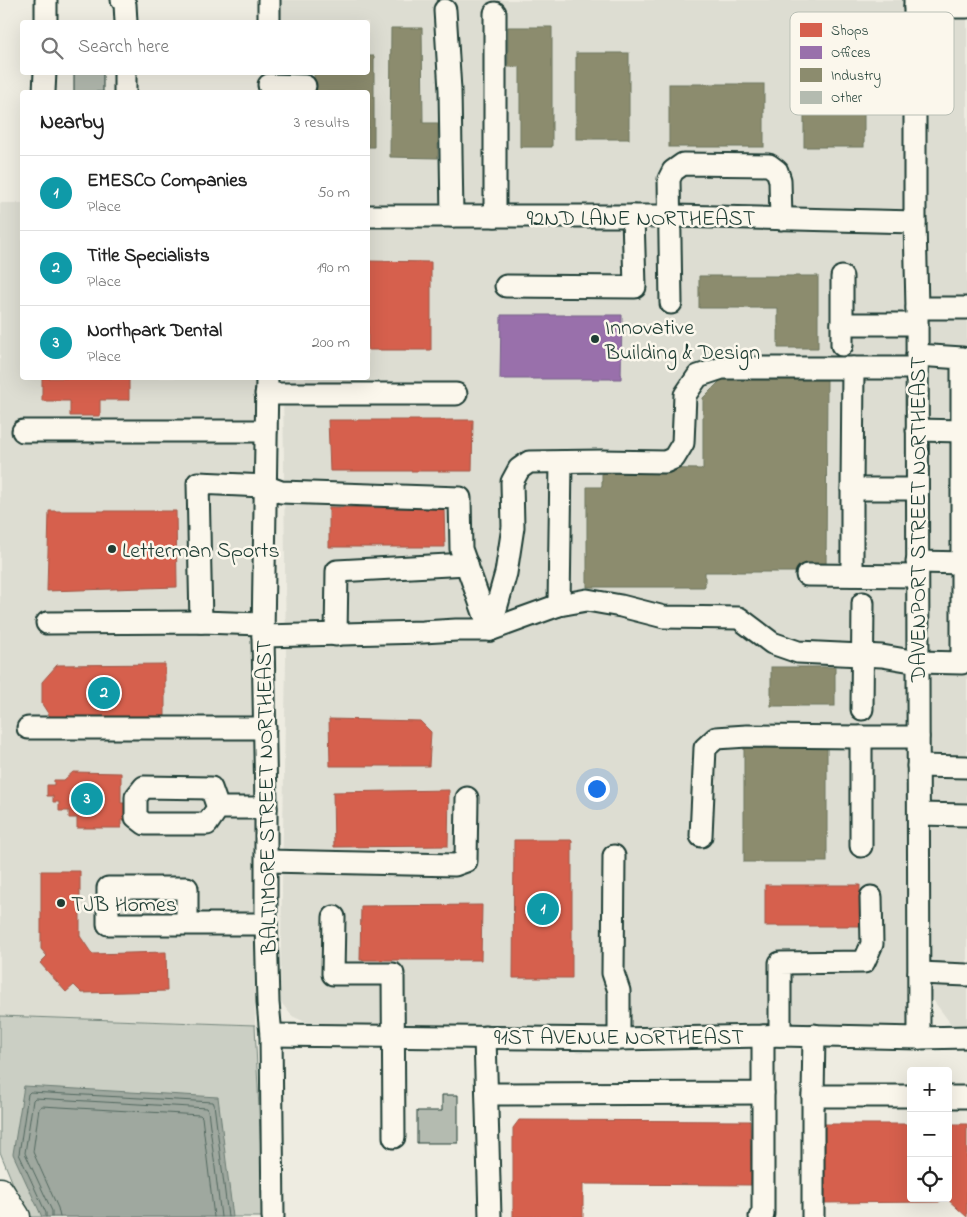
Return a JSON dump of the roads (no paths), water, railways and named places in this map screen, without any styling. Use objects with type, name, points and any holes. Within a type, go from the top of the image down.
[{"type":"highway","points":[[0,1192],[16,1217]]},
{"type":"street","points":[[46,0],[46,20]]},
{"type":"street","points":[[122,0],[125,4],[126,20]]},
{"type":"street","points":[[269,0],[269,20]]},
{"type":"street","points":[[915,4],[967,7]]},
{"type":"street","points":[[445,10],[450,90],[452,216]]},
{"type":"street","points":[[496,14],[496,216]]},
{"type":"street","points":[[44,90],[45,75]]},
{"type":"street","points":[[125,75],[125,90]]},
{"type":"street","points":[[269,83],[305,84]]},
{"type":"street","name":"DAVENPORT STREET NORTHEAST","points":[[915,115],[919,1038]]},
{"type":"street","points":[[671,303],[669,179],[673,171],[683,164],[769,165],[777,171],[780,180],[781,219]]},
{"type":"street","name":"92ND LANE NORTHEAST","points":[[370,216],[669,216],[915,222]]},
{"type":"street","points":[[506,286],[635,287],[634,216]]},
{"type":"street","points":[[842,276],[842,334],[917,316],[967,308]]},
{"type":"street","points":[[46,623],[200,622],[263,630],[336,635],[490,630],[559,605],[587,600],[664,617],[739,618],[772,643],[798,652],[882,656],[918,662],[962,663],[965,563],[962,430],[965,358],[853,368],[722,368],[698,376],[685,395],[683,443],[674,458],[666,462],[529,462],[519,469],[512,482],[512,527],[506,573],[490,630]]},
{"type":"street","points":[[852,575],[853,368]]},
{"type":"street","points":[[266,386],[456,394]]},
{"type":"street","name":"BALTIMORE STREET NORTHEAST","points":[[266,386],[263,630],[267,861],[266,924],[268,1003],[271,1035],[273,1217]]},
{"type":"street","points":[[917,430],[962,430]]},
{"type":"street","points":[[22,431],[266,431]]},
{"type":"street","points":[[559,605],[561,462]]},
{"type":"street","points":[[200,622],[198,483],[265,486],[281,492],[460,498],[461,549],[490,630]]},
{"type":"street","points":[[852,489],[917,489]]},
{"type":"street","points":[[807,575],[852,575],[965,563]]},
{"type":"street","points":[[336,635],[337,571],[466,564]]},
{"type":"street","points":[[862,709],[863,603]]},
{"type":"street","points":[[28,728],[265,728]]},
{"type":"street","points":[[701,836],[705,748],[716,738],[747,736],[918,737]]},
{"type":"street","points":[[861,737],[861,846]]},
{"type":"street","points":[[918,766],[967,767]]},
{"type":"street","points":[[267,861],[455,865],[466,861],[467,798]]},
{"type":"street","points":[[218,808],[266,808]]},
{"type":"street","points":[[919,814],[967,816]]},
{"type":"street","points":[[614,856],[613,974],[619,992],[619,1039]]},
{"type":"street","points":[[760,1217],[763,1214],[763,1093],[780,963],[864,962],[872,944],[871,898]]},
{"type":"street","points":[[334,917],[333,974],[393,974],[394,1137]]},
{"type":"street","points":[[187,924],[266,924]]},
{"type":"street","points":[[919,974],[967,975]]},
{"type":"street","name":"91ST AVENUE NORTHEAST","points":[[271,1035],[619,1039],[771,1035],[967,1037]]},
{"type":"street","points":[[813,1217],[814,1035]]},
{"type":"street","points":[[485,1037],[490,1217]]},
{"type":"street","points":[[488,1094],[763,1093]]},
{"type":"street","points":[[813,1096],[907,1096]]},
{"type":"street","points":[[952,1097],[967,1097]]},
{"type":"water","points":[[24,1086],[218,1097],[233,1217],[42,1217],[13,1154]]},
{"type":"place","name":"Innovative Building & Design","points":[[595,339]]},
{"type":"place","name":"Letterman Sports","points":[[112,549]]},
{"type":"place","name":"Title Specialists","points":[[104,693]]},
{"type":"place","name":"Northpark Dental","points":[[87,799]]},
{"type":"place","name":"TJB Homes","points":[[61,903]]},
{"type":"place","name":"EMESCO Companies","points":[[543,909]]}]
